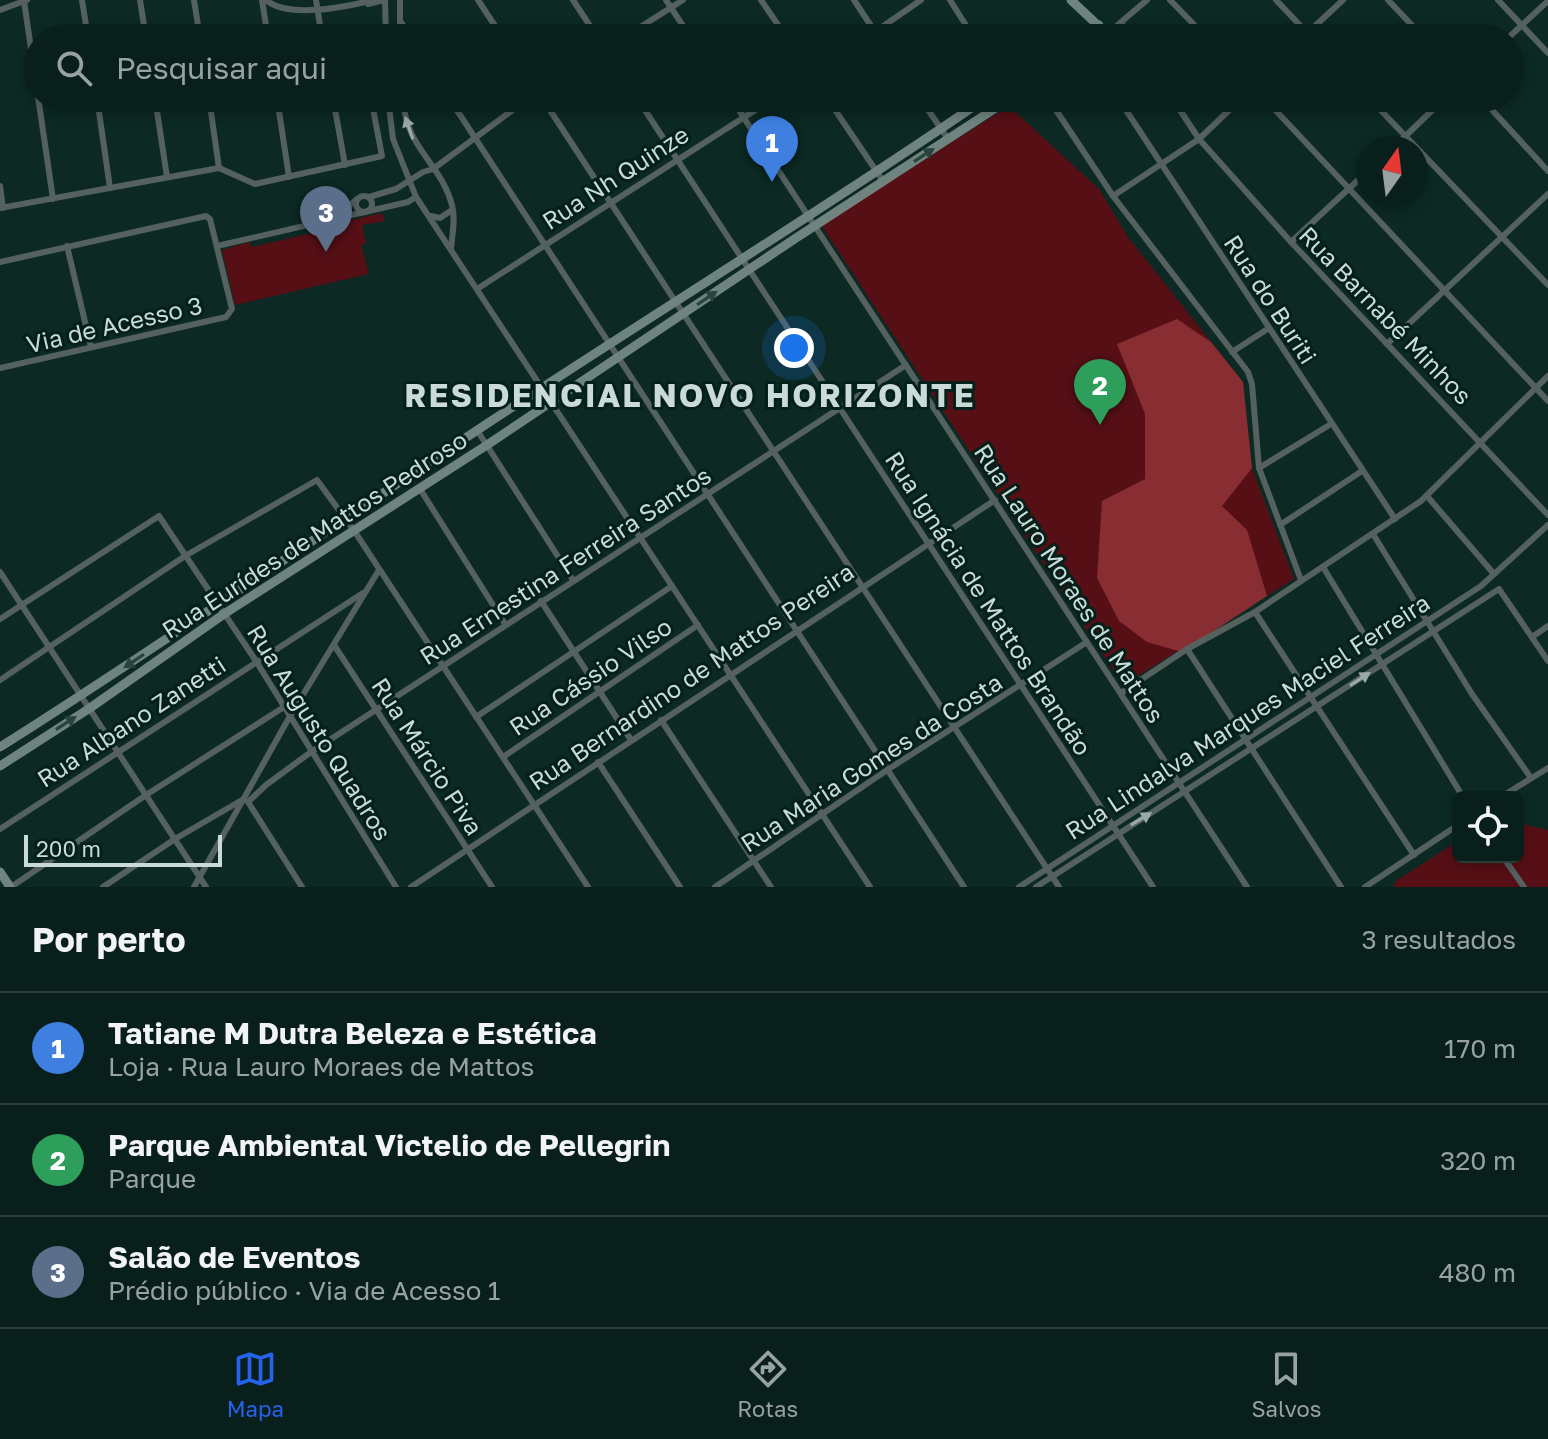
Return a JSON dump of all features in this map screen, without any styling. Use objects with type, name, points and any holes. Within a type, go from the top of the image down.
[{"type":"street","points":[[82,0],[86,24]]},
{"type":"street","points":[[140,0],[144,24]]},
{"type":"street","points":[[194,0],[198,24]]},
{"type":"street","points":[[264,0],[272,6],[317,12],[385,0],[386,24]]},
{"type":"street","points":[[264,0],[267,24]]},
{"type":"street","points":[[316,0],[319,24]]},
{"type":"street","points":[[317,12],[373,0]]},
{"type":"street","points":[[399,24],[400,0]]},
{"type":"street","points":[[478,0],[494,24]]},
{"type":"street","points":[[573,0],[589,24]]},
{"type":"street","points":[[666,0],[682,24]]},
{"type":"street","points":[[645,24],[683,0]]},
{"type":"street","points":[[761,0],[777,24]]},
{"type":"street","points":[[854,0],[870,24]]},
{"type":"street","points":[[891,24],[921,0]]},
{"type":"street","points":[[950,0],[965,24]]},
{"type":"street","points":[[1071,0],[1098,24]]},
{"type":"street","points":[[1122,24],[1147,0]]},
{"type":"street","points":[[1170,0],[1193,24]]},
{"type":"street","points":[[1276,0],[1297,24]]},
{"type":"street","points":[[1319,24],[1343,0]]},
{"type":"street","points":[[1388,0],[1411,24]]},
{"type":"street","points":[[1498,0],[1521,24]]},
{"type":"street","points":[[0,10],[25,1],[28,24]]},
{"type":"street","points":[[1523,24],[1548,1]]},
{"type":"street","points":[[399,19],[402,24]]},
{"type":"street","points":[[1524,27],[1548,53]]},
{"type":"street","points":[[41,112],[53,199]]},
{"type":"street","points":[[99,112],[110,188]]},
{"type":"street","points":[[157,112],[167,177]]},
{"type":"street","points":[[211,112],[219,168]]},
{"type":"street","points":[[279,112],[289,177]]},
{"type":"street","points":[[336,112],[345,165]]},
{"type":"street","points":[[0,186],[2,208],[219,168],[255,184],[382,156],[374,112]]},
{"type":"street","points":[[390,112],[393,139],[416,197],[870,887]]},
{"type":"street","points":[[406,112],[410,135],[448,193],[453,208],[451,249]]},
{"type":"street","points":[[458,112],[964,887]]},
{"type":"street","points":[[328,221],[358,198],[396,189],[433,169],[510,112]]},
{"type":"street","points":[[551,112],[1059,887]]},
{"type":"street","name":"Rua Ignácia de Mattos Brandão","points":[[646,112],[1153,887]]},
{"type":"street","name":"Rua Lauro Moraes de Mattos","points":[[740,112],[1247,887]]},
{"type":"street","name":"Rua Nh Quinze","points":[[477,289],[753,112]]},
{"type":"street","points":[[836,112],[880,177]]},
{"type":"street","points":[[929,112],[948,139]]},
{"type":"street","name":"Rua Eurídes de Mattos Pedroso","points":[[0,766],[90,708],[224,614],[355,532],[815,226],[966,112]]},
{"type":"street","name":"Rua Eurídes de Mattos Pedroso","points":[[0,747],[807,215],[948,139],[989,112]]},
{"type":"street","points":[[1057,112],[1113,196],[1248,372],[1252,384],[1259,468],[1301,580]]},
{"type":"street","name":"Rua do Buriti","points":[[1127,112],[1395,519]]},
{"type":"street","name":"Rua Barnabé Minhos","points":[[1181,112],[1199,139],[1291,242],[1548,515]]},
{"type":"street","points":[[1113,196],[1199,139],[1227,112]]},
{"type":"street","points":[[1277,112],[1548,401]]},
{"type":"street","points":[[1383,112],[1406,136],[1431,112]]},
{"type":"street","points":[[1494,112],[1548,171]]},
{"type":"street","points":[[1428,159],[1548,285]]},
{"type":"street","points":[[1291,242],[1356,182]]},
{"type":"street","points":[[396,189],[401,204]]},
{"type":"street","points":[[1387,344],[1548,194]]},
{"type":"street","points":[[367,211],[372,204],[369,197]]},
{"type":"street","points":[[0,262],[206,216],[210,219],[217,246],[401,204],[416,197]]},
{"type":"street","points":[[358,198],[357,208],[367,211]]},
{"type":"street","points":[[431,216],[445,216],[453,208]]},
{"type":"street","points":[[67,246],[91,347]]},
{"type":"street","name":"Via de Acesso 3","points":[[0,368],[226,317],[232,309],[217,246]]},
{"type":"street","points":[[1232,352],[1269,328]]},
{"type":"street","name":"Rua Ernestina Ferreira Santos","points":[[246,800],[311,752],[442,665],[906,365]]},
{"type":"street","points":[[1121,693],[1187,649],[1255,612],[1427,496],[1548,376]]},
{"type":"street","points":[[1259,468],[1331,424]]},
{"type":"street","points":[[477,430],[573,580]]},
{"type":"street","points":[[1280,525],[1362,471]]},
{"type":"street","points":[[0,680],[185,556],[317,480],[355,532],[588,887]]},
{"type":"street","points":[[420,489],[505,624]]},
{"type":"street","points":[[1427,496],[1494,574]]},
{"type":"street","name":"Rua Bernardino de Mattos Pereira","points":[[411,887],[995,500]]},
{"type":"street","name":"Rua Augusto Quadros","points":[[22,605],[159,516],[256,661],[396,887]]},
{"type":"street","name":"Rua Lindalva Marques Maciel Ferreira","points":[[1019,887],[1481,586],[1548,525]]},
{"type":"street","points":[[1373,534],[1472,694],[1531,778]]},
{"type":"street","points":[[1323,567],[1459,791]]},
{"type":"street","points":[[194,887],[246,800],[290,716],[379,570]]},
{"type":"street","points":[[0,572],[206,887]]},
{"type":"street","points":[[476,717],[672,586]]},
{"type":"street","name":"Rua Lindalva Marques Maciel Ferreira","points":[[1036,887],[1499,589],[1532,637]]},
{"type":"street","name":"Rua Albano Zanetti","points":[[0,829],[363,593]]},
{"type":"street","points":[[541,601],[631,740]]},
{"type":"street","points":[[0,619],[22,605]]},
{"type":"street","points":[[1255,612],[1414,855]]},
{"type":"street","name":"Rua Cássio Vilso","points":[[503,757],[698,625]]},
{"type":"street","points":[[1548,626],[1532,637],[1548,661]]},
{"type":"street","name":"Rua Maria Gomes da Costa","points":[[715,887],[887,770],[1087,642]]},
{"type":"street","name":"Rua Márcio Piva","points":[[334,645],[492,887]]},
{"type":"street","points":[[1187,649],[1341,887]]},
{"type":"street","points":[[0,872],[10,887],[284,707]]},
{"type":"street","points":[[661,720],[771,887]]},
{"type":"street","points":[[598,762],[680,887]]},
{"type":"street","points":[[1510,791],[1548,768]]},
{"type":"street","points":[[103,887],[175,839],[246,800]]},
{"type":"street","points":[[246,800],[302,887]]},
{"type":"street","points":[[1365,887],[1452,829]]},
{"type":"street","points":[[1507,863],[1524,887]]},
{"type":"shaded area","points":[[1000,112],[1016,112],[1099,189],[1128,237],[1243,382],[1252,468],[1294,579],[1123,685],[821,225]]},
{"type":"shaded area","points":[[382,213],[385,221],[362,225],[366,243],[361,245],[369,274],[235,305],[222,250],[249,242],[252,247]]},
{"type":"shaded area","points":[[1177,319],[1211,342],[1243,382],[1252,468],[1222,506],[1247,530],[1267,596],[1182,652],[1147,642],[1119,621],[1097,578],[1102,501],[1145,479],[1145,414],[1117,344]]},
{"type":"shaded area","points":[[1524,824],[1548,830],[1548,887],[1393,887],[1396,881],[1452,845],[1452,863],[1524,863]]},
{"type":"place","name":"Tatiane M Dutra Beleza e Estética","points":[[772,182]]},
{"type":"place","name":"Salão de Eventos","points":[[326,252]]},
{"type":"place","name":"Parque Ambiental Victelio de Pellegrin","points":[[1100,425]]},
{"type":"district","name":"RESIDENCIAL NOVO HORIZONTE","points":[[690,395]]}]
